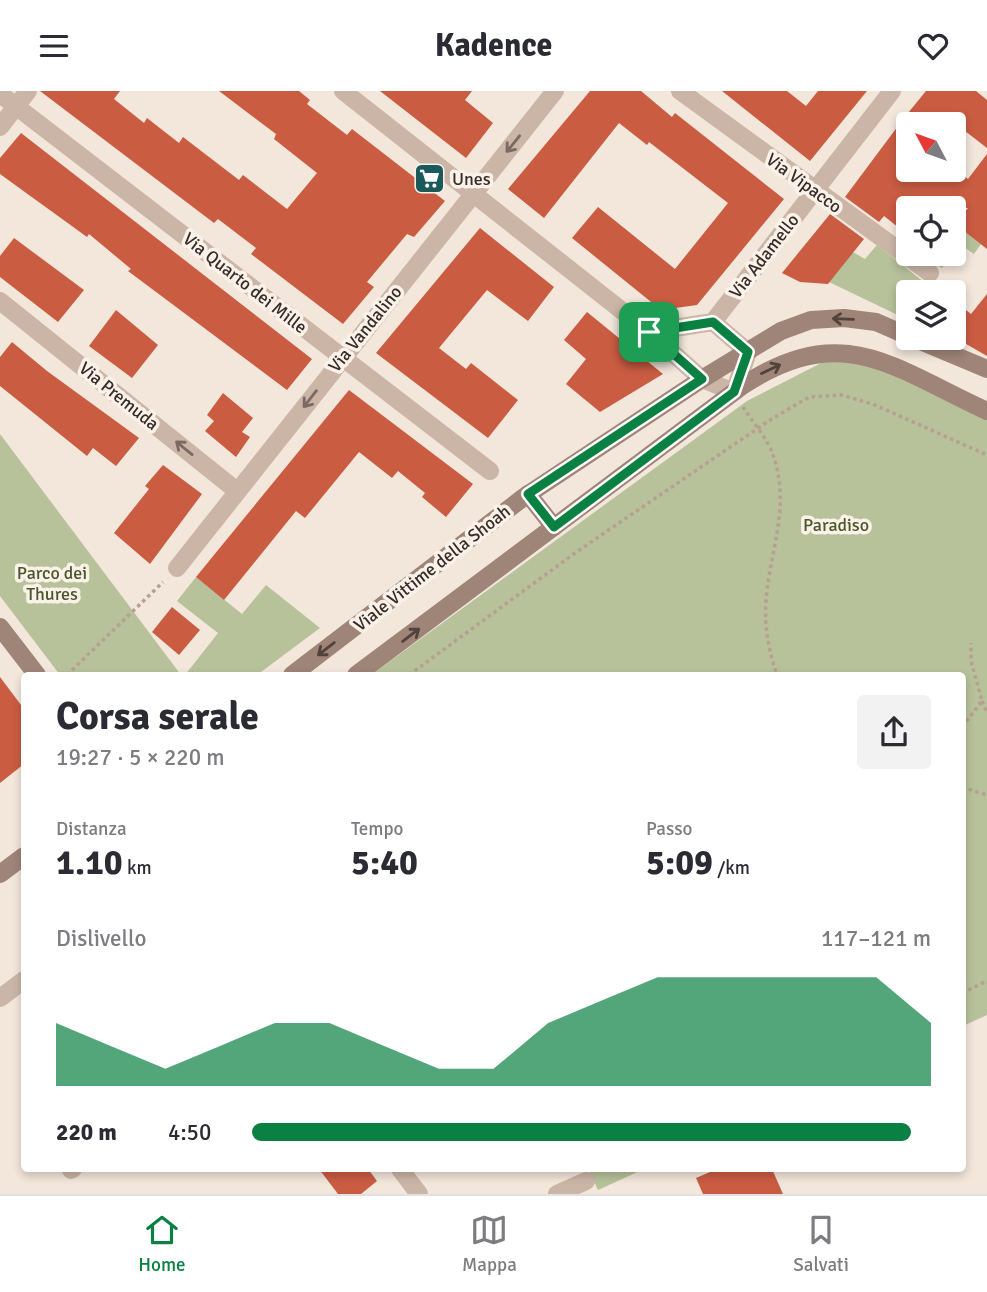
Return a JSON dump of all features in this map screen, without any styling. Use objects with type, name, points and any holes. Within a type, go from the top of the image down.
[{"type":"street","points":[[0,127],[28,91]]},
{"type":"street","points":[[343,91],[649,332],[702,379],[734,392]]},
{"type":"street","name":"Via Vandalino","points":[[177,568],[555,91]]},
{"type":"street","name":"Via Vipacco","points":[[680,91],[930,273]]},
{"type":"street","name":"Via Adamello","points":[[713,322],[892,91]]},
{"type":"street","name":"Via Quarto dei Mille","points":[[0,94],[490,471]]},
{"type":"street","name":"Via Premuda","points":[[0,301],[237,491]]},
{"type":"street","name":"Viale Vittime della Shoah","points":[[296,672],[528,494],[702,379],[781,331],[811,320],[844,318],[876,322],[896,331]]},
{"type":"street","points":[[649,332],[713,322],[748,352],[734,392]]},
{"type":"street","name":"Viale Vittime della Shoah","points":[[942,350],[987,369]]},
{"type":"street","points":[[360,672],[734,392],[765,371],[790,360],[821,352],[846,351],[870,357],[987,411]]},
{"type":"street","points":[[528,494],[554,527]]},
{"type":"street","points":[[0,627],[35,672]]},
{"type":"street","points":[[0,874],[21,858]]},
{"type":"street","points":[[0,998],[21,982]]},
{"type":"street","points":[[402,1172],[419,1194]]},
{"type":"street","points":[[556,1194],[586,1181]]},
{"type":"path","points":[[414,672],[575,553],[757,428],[809,397],[842,395],[875,405],[987,455]]},
{"type":"path","points":[[757,428],[772,451],[783,509],[766,601],[766,642],[776,672]]},
{"type":"path","points":[[70,672],[177,568]]},
{"type":"path","points":[[971,643],[971,661],[987,713]]},
{"type":"path","points":[[966,722],[982,701]]},
{"type":"path","points":[[966,788],[987,795]]},
{"type":"path","points":[[966,991],[987,981]]},
{"type":"green space","points":[[966,232],[981,244],[974,254],[966,248]]},
{"type":"green space","points":[[877,245],[896,260],[896,266],[904,266],[921,280],[896,280],[896,314],[827,281],[851,251],[865,259]]},
{"type":"green space","name":"Paradiso","points":[[829,359],[871,365],[987,420],[987,1015],[966,1025],[966,672],[375,672],[747,401]]},
{"type":"green space","name":"Parco dei Thures","points":[[0,434],[179,672],[58,672],[0,596]]},
{"type":"green space","points":[[196,577],[242,614],[266,585],[320,628],[261,672],[187,672],[218,633],[177,601]]},
{"type":"green space","points":[[589,1172],[637,1172],[598,1190]]},
{"type":"building","points":[[40,91],[120,91],[114,99],[144,123],[147,118],[179,143],[183,137],[239,180],[243,175],[287,209],[317,173],[274,139],[276,134],[219,91],[299,91],[310,100],[307,104],[347,135],[352,129],[445,201],[414,237],[407,234],[367,282],[374,287],[343,324],[251,254],[256,248],[218,219],[214,223]]},
{"type":"building","points":[[380,91],[472,91],[465,100],[493,123],[466,158]]},
{"type":"building","points":[[590,91],[641,91],[672,117],[675,113],[784,199],[697,305],[661,310],[572,238],[598,207],[675,269],[728,203],[649,142],[647,145],[619,123],[544,218],[508,189]]},
{"type":"building","points":[[722,91],[787,91],[806,106],[818,91],[867,91],[810,161]]},
{"type":"building","points":[[926,91],[976,91],[987,100],[987,148],[966,132],[966,112],[909,112]]},
{"type":"building","points":[[896,129],[896,182],[966,182],[966,178],[968,179],[987,154],[987,249],[966,233],[966,196],[896,196],[896,226],[884,216],[879,222],[845,197]]},
{"type":"building","points":[[21,133],[312,359],[287,390],[128,271],[131,269],[89,234],[87,237],[0,174],[0,158]]},
{"type":"building","points":[[830,214],[864,239],[828,284],[800,282],[782,273]]},
{"type":"building","points":[[480,228],[554,287],[528,321],[487,290],[439,348],[466,369],[471,363],[518,400],[488,438],[376,353]]},
{"type":"building","points":[[14,238],[84,290],[58,322],[0,277],[0,256]]},
{"type":"building","points":[[987,294],[987,356],[966,344],[966,310],[971,314]]},
{"type":"building","points":[[116,310],[158,345],[132,378],[89,346]]},
{"type":"building","points":[[587,312],[663,374],[600,412],[566,384],[586,359],[564,340]]},
{"type":"building","points":[[12,342],[139,438],[116,466],[93,448],[87,456],[0,386],[0,357]]},
{"type":"building","points":[[349,390],[473,484],[446,517],[422,497],[425,493],[398,471],[392,478],[359,452],[305,518],[296,511],[224,600],[196,577]]},
{"type":"building","points":[[223,393],[253,418],[242,432],[250,437],[236,457],[205,431],[214,421],[207,415]]},
{"type":"building","points":[[163,465],[202,494],[150,564],[114,533],[149,489],[145,486]]},
{"type":"building","points":[[172,607],[200,630],[179,655],[152,632]]},
{"type":"building","points":[[0,677],[21,705],[21,766],[0,783]]},
{"type":"building","points":[[321,1172],[370,1172],[377,1181],[361,1194],[338,1194]]},
{"type":"building","points":[[710,1172],[773,1172],[783,1194],[703,1194],[696,1178]]},
{"type":"place","name":"Unes","points":[[429,179]]},
{"type":"route","points":[[713,322],[748,352],[734,392],[554,527],[528,494],[702,379],[649,332],[713,322]]}]
